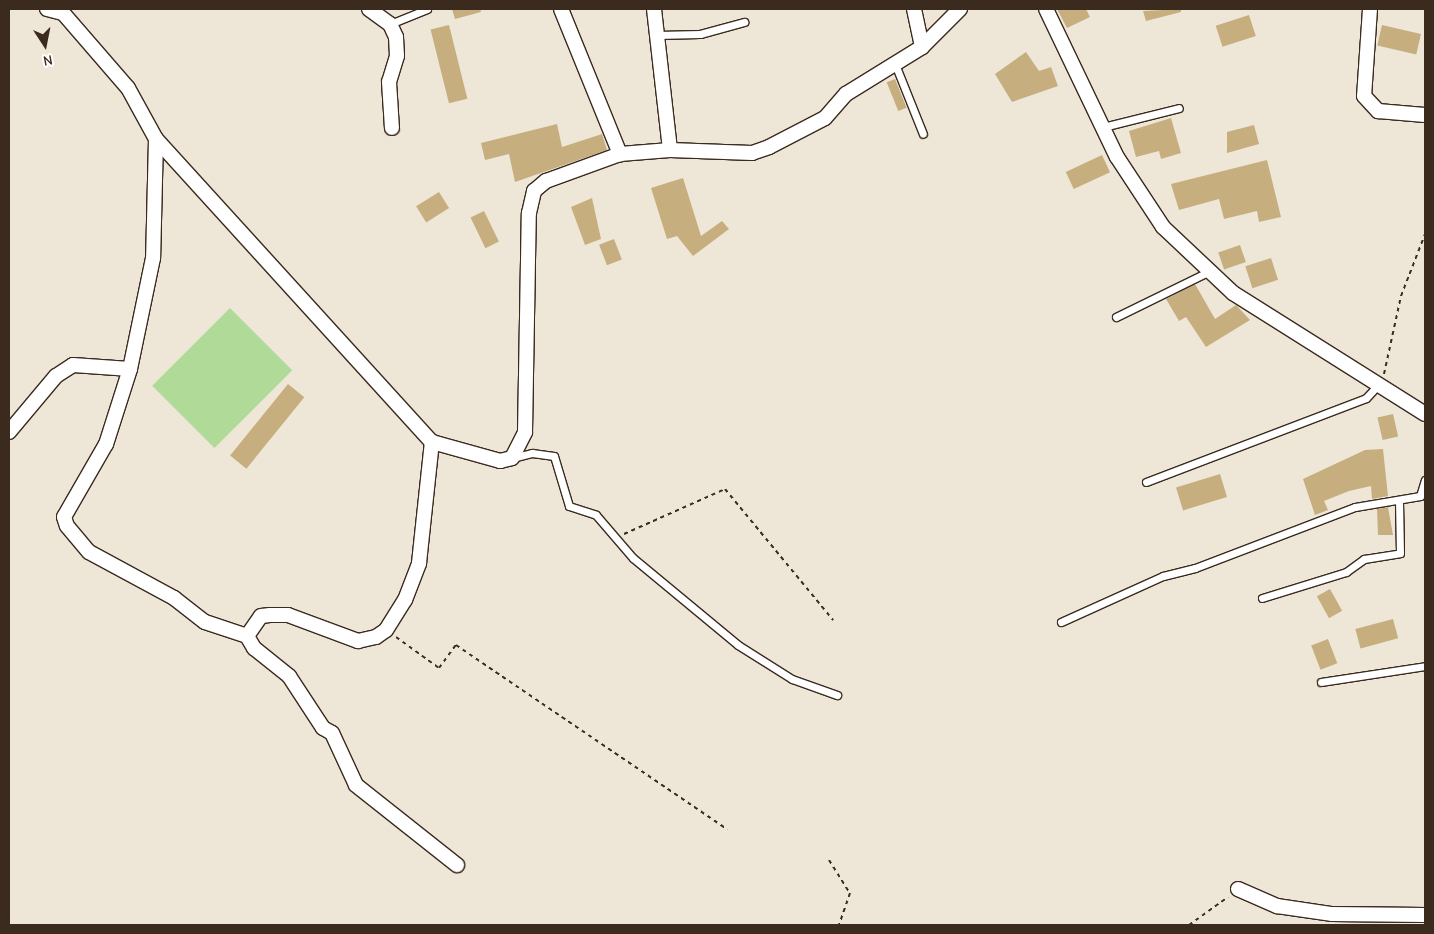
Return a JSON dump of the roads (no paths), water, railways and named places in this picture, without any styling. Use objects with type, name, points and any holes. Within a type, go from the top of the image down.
[{"type":"street","points":[[47,9],[66,11],[128,88],[156,139],[432,442],[500,461],[512,458],[525,432],[532,197],[546,182],[620,154],[670,150],[752,153],[769,147],[825,118],[846,94],[922,48],[960,9]]},
{"type":"street","points":[[369,9],[390,24],[397,56],[390,82],[392,128]]},
{"type":"street","points":[[561,9],[620,154]]},
{"type":"street","points":[[654,9],[670,150]]},
{"type":"street","points":[[914,9],[922,48]]},
{"type":"street","points":[[1046,9],[1103,127],[1163,227],[1208,272],[1233,293],[1425,414]]},
{"type":"street","points":[[1370,9],[1364,96],[1378,111],[1425,116]]},
{"type":"street","points":[[156,139],[153,258],[130,369],[106,444],[64,518],[67,526],[89,552],[174,598],[206,622],[248,636],[254,648],[289,676],[322,728],[332,733],[356,785],[457,865]]},
{"type":"street","points":[[9,432],[56,376],[73,365],[130,369]]},
{"type":"street","points":[[248,636],[262,616],[270,615],[288,615],[358,641],[376,638],[386,630],[405,600],[419,563],[432,442]]},
{"type":"street","points":[[1238,889],[1277,906],[1332,914],[1425,915]]},
{"type":"lane","points":[[390,24],[427,9]]},
{"type":"lane","points":[[657,35],[700,34],[744,22]]},
{"type":"lane","points":[[895,64],[922,134]]},
{"type":"lane","points":[[1103,127],[1179,108]]},
{"type":"lane","points":[[1116,317],[1208,272]]},
{"type":"lane","points":[[1146,482],[1366,398],[1381,385]]},
{"type":"lane","points":[[512,458],[532,453],[554,456],[569,506],[596,515],[615,538],[738,645],[792,679],[837,695]]},
{"type":"lane","points":[[1061,622],[1163,576],[1195,568],[1355,507],[1399,503],[1420,496],[1425,480]]},
{"type":"lane","points":[[1262,598],[1346,572],[1364,559],[1400,553],[1399,503]]},
{"type":"lane","points":[[1321,682],[1425,666]]}]
